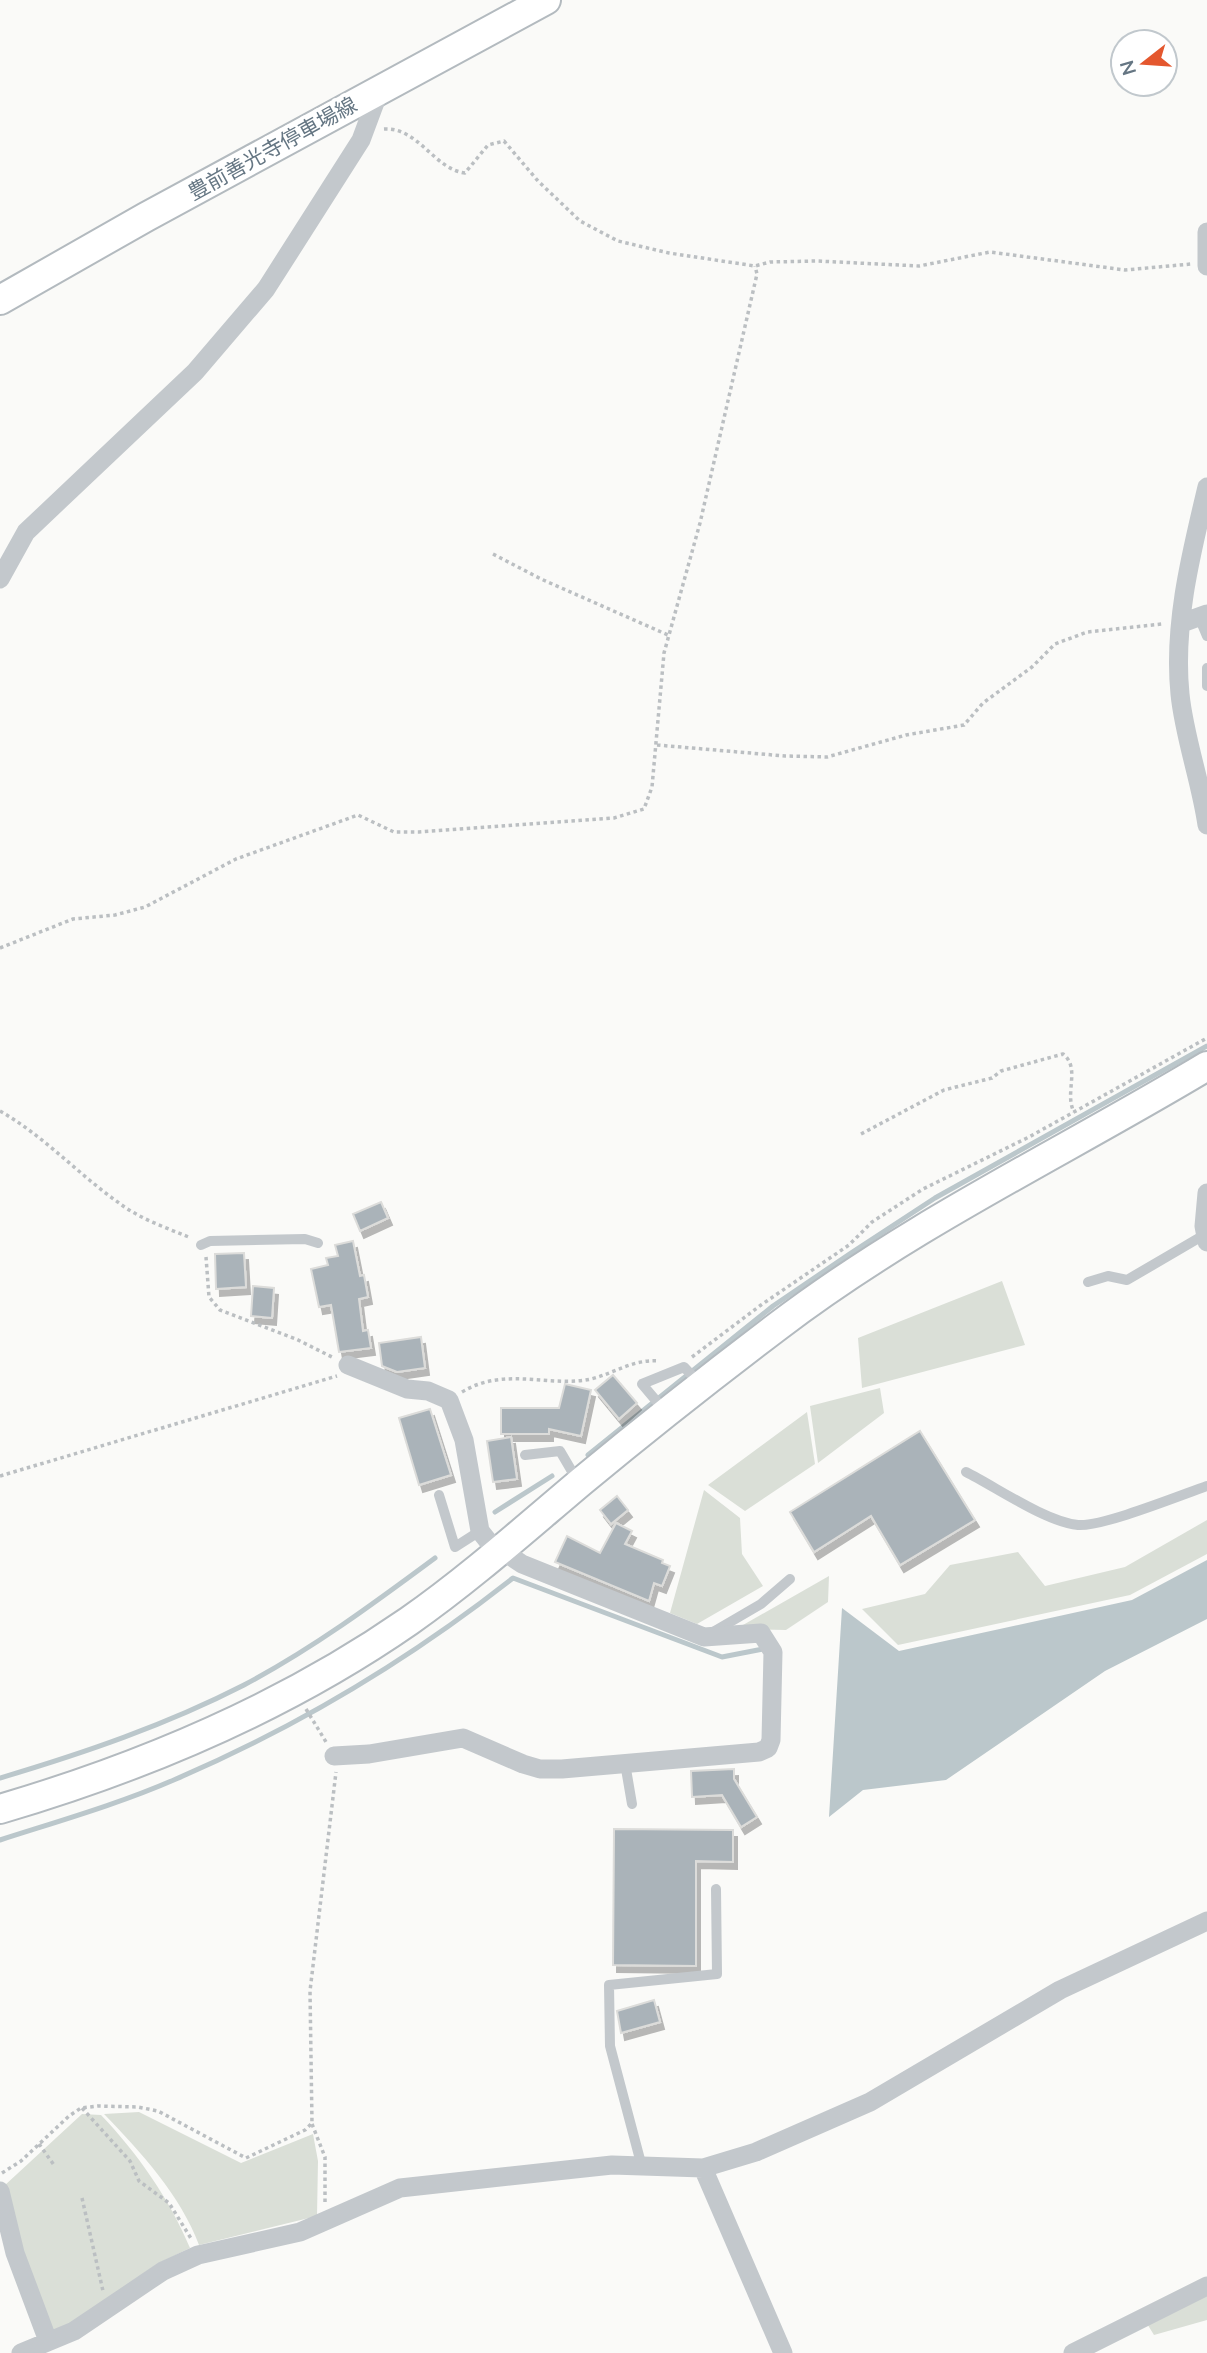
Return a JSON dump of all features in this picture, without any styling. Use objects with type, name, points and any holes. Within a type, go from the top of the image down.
[{"type":"street","name":"豊前善光寺停車場線","points":[[0,300],[546,0]]},
{"type":"street","points":[[0,579],[26,532],[195,372],[265,289],[314,218],[365,133],[380,89]]},
{"type":"street","points":[[1207,232],[1207,264]]},
{"type":"street","points":[[1207,487],[1191,556],[1196,618],[1180,698],[1207,825]]},
{"type":"street","points":[[0,1809],[131,1765],[251,1712],[409,1621],[490,1540],[579,1483],[692,1375],[780,1324],[911,1235],[1207,1066]]},
{"type":"street","points":[[1206,1239],[1207,1194]]},
{"type":"street","points":[[334,1756],[369,1754],[463,1738],[540,1769],[759,1752],[768,1748],[772,1727],[771,1644],[761,1633],[704,1637],[522,1564],[490,1540],[464,1440],[449,1400],[428,1391],[407,1389],[348,1365]]},
{"type":"street","points":[[22,2353],[90,2321],[163,2271],[198,2255],[273,2240],[327,2221],[400,2188],[612,2165],[703,2168],[800,2135],[870,2102],[1060,1990],[1207,1921]]},
{"type":"street","points":[[703,2168],[783,2353]]},
{"type":"street","points":[[0,2191],[12,2241],[48,2341]]},
{"type":"street","points":[[1073,2353],[1207,2286]]},
{"type":"lane","points":[[1196,618],[1207,636]]},
{"type":"lane","points":[[1207,668],[1207,686]]},
{"type":"lane","points":[[201,1245],[210,1241],[305,1239],[318,1243]]},
{"type":"lane","points":[[1088,1282],[1108,1276],[1127,1280],[1206,1239]]},
{"type":"lane","points":[[660,1405],[642,1384],[692,1375]]},
{"type":"lane","points":[[525,1455],[560,1451],[579,1483]]},
{"type":"lane","points":[[966,1472],[1052,1519],[1080,1525],[1151,1506],[1207,1486]]},
{"type":"lane","points":[[439,1495],[455,1548],[490,1540]]},
{"type":"lane","points":[[704,1637],[761,1604],[790,1579]]},
{"type":"lane","points":[[625,1763],[632,1804]]},
{"type":"lane","points":[[642,2168],[610,2046],[609,1985],[717,1974],[716,1889]]},
{"type":"path","points":[[365,133],[388,129],[414,138],[451,167],[465,173],[488,145],[503,141],[566,210],[610,237],[669,253],[755,266],[770,262],[817,261],[919,266],[990,252],[1125,270],[1207,264]]},
{"type":"path","points":[[0,948],[73,919],[115,915],[145,907],[236,859],[358,815],[394,832],[419,832],[573,822],[638,813],[649,800],[668,635],[700,523],[727,394],[757,274],[755,266]]},
{"type":"path","points":[[493,554],[541,579],[668,635]]},
{"type":"path","points":[[657,745],[827,757],[906,736],[964,725],[983,703],[1032,667],[1055,644],[1087,632],[1196,618]]},
{"type":"path","points":[[861,1134],[944,1090],[992,1078],[1001,1071],[1062,1054],[1070,1059],[1073,1071],[1070,1103],[1074,1112]]},
{"type":"path","points":[[0,1111],[43,1140],[120,1204],[137,1215],[194,1239],[201,1245],[206,1259],[209,1297],[220,1310],[296,1339],[348,1365],[337,1376],[0,1476]]},
{"type":"path","points":[[449,1400],[470,1387],[497,1380],[591,1379],[630,1363],[652,1360],[674,1362],[692,1375]]},
{"type":"path","points":[[306,1709],[334,1756],[337,1767],[332,1824],[321,1882],[310,1992],[312,2123],[325,2157],[327,2221]]},
{"type":"path","points":[[0,2174],[21,2161],[81,2108],[149,2108],[246,2158],[305,2130],[312,2123]]},
{"type":"path","points":[[81,2108],[130,2161],[139,2181],[169,2203],[187,2228],[198,2255]]},
{"type":"path","points":[[39,2144],[54,2165]]},
{"type":"path","points":[[82,2198],[93,2238],[99,2281],[110,2306]]},
{"type":"shaded area","points":[[1002,1281],[1025,1345],[862,1388],[858,1338]]},
{"type":"shaded area","points":[[880,1388],[884,1413],[818,1463],[810,1406]]},
{"type":"shaded area","points":[[807,1412],[815,1464],[745,1511],[708,1485]]},
{"type":"shaded area","points":[[704,1490],[740,1518],[742,1554],[763,1586],[697,1624],[670,1613]]},
{"type":"shaded area","points":[[1207,1520],[1207,1554],[1130,1595],[898,1645],[862,1609],[925,1594],[950,1565],[1018,1552],[1045,1586],[1125,1567]]},
{"type":"shaded area","points":[[1207,1560],[1207,1619],[1105,1671],[946,1780],[863,1790],[829,1817],[842,1608],[899,1651],[1132,1600]]},
{"type":"shaded area","points":[[829,1576],[828,1602],[786,1630],[736,1629]]},
{"type":"shaded area","points":[[139,2112],[241,2163],[313,2134],[318,2161],[317,2216],[199,2245],[171,2192],[104,2114]]},
{"type":"shaded area","points":[[82,2114],[101,2115],[128,2145],[152,2177],[190,2248],[157,2264],[65,2328],[53,2330],[44,2323],[4,2186]]},
{"type":"shaded area","points":[[1207,2292],[1207,2320],[1154,2335],[1141,2314]]},
{"type":"building","points":[[381,1202],[388,1218],[360,1231],[353,1214]]},
{"type":"building","points":[[353,1241],[360,1276],[364,1275],[368,1297],[359,1299],[363,1331],[368,1330],[371,1348],[339,1352],[331,1305],[319,1307],[311,1269],[328,1265],[326,1258],[338,1256],[335,1245]]},
{"type":"building","points":[[244,1253],[246,1287],[216,1289],[215,1254]]},
{"type":"building","points":[[253,1286],[274,1288],[272,1318],[251,1316]]},
{"type":"building","points":[[421,1337],[425,1368],[397,1372],[382,1366],[379,1343]]},
{"type":"building","points":[[613,1375],[637,1403],[619,1419],[595,1390]]},
{"type":"building","points":[[565,1384],[591,1390],[581,1436],[549,1429],[549,1434],[501,1434],[501,1408],[559,1408]]},
{"type":"building","points":[[430,1409],[451,1475],[419,1485],[399,1418]]},
{"type":"building","points":[[920,1431],[975,1520],[900,1565],[871,1516],[814,1552],[790,1512]]},
{"type":"building","points":[[511,1437],[517,1479],[493,1482],[487,1441]]},
{"type":"building","points":[[617,1496],[628,1510],[611,1524],[600,1510]]},
{"type":"building","points":[[616,1523],[632,1531],[625,1544],[663,1560],[662,1563],[670,1566],[662,1586],[654,1583],[649,1601],[555,1562],[567,1536],[600,1553]]},
{"type":"building","points":[[734,1769],[734,1779],[757,1817],[741,1827],[722,1795],[692,1797],[691,1771]]},
{"type":"building","points":[[614,1829],[733,1830],[733,1862],[696,1861],[696,1966],[613,1965]]},
{"type":"building","points":[[654,2000],[660,2022],[621,2033],[617,2011]]},
{"type":"waterway","points":[[588,1455],[773,1306],[851,1253],[935,1198],[1207,1046]]},
{"type":"waterway","points":[[495,1512],[552,1476]]},
{"type":"waterway","points":[[0,1778],[124,1737],[185,1713],[244,1685],[318,1641],[435,1558]]},
{"type":"waterway","points":[[0,1840],[154,1788],[265,1737],[393,1664],[513,1578],[722,1657],[763,1649]]}]
